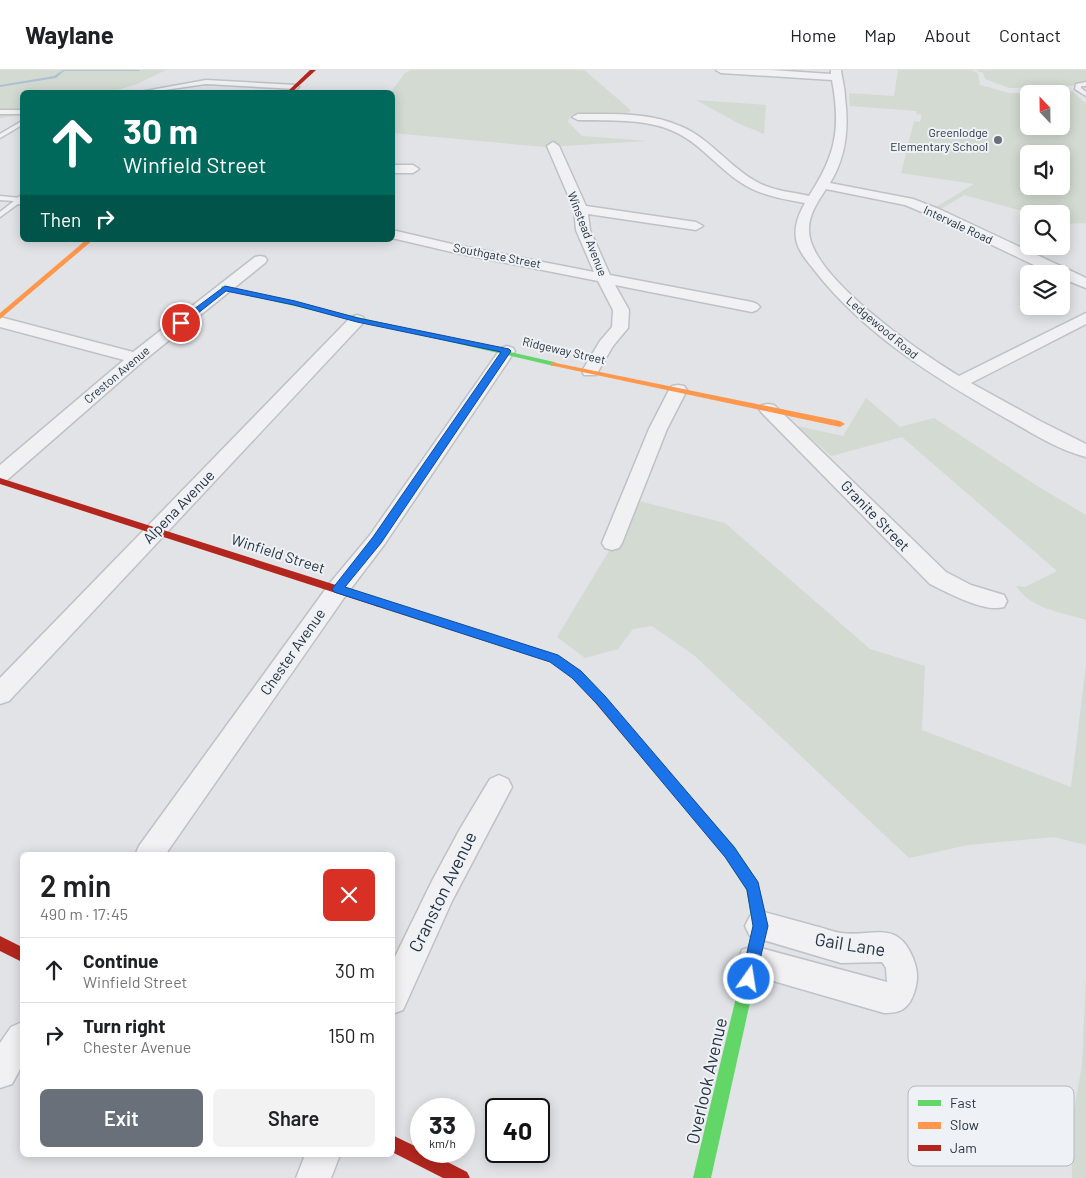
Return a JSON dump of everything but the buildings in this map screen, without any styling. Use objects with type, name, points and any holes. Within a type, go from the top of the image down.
[{"type":"street","points":[[292,90],[313,70]]},
{"type":"street","points":[[721,70],[836,74]]},
{"type":"street","name":"Ledgewood Road","points":[[836,74],[840,94],[841,134],[833,166],[824,185],[812,200],[804,219],[802,238],[811,256],[838,291],[855,308],[908,352],[958,383],[1053,436],[1086,451]]},
{"type":"street","points":[[578,117],[632,120],[676,128],[691,137],[753,185],[775,193],[812,200]]},
{"type":"street","name":"Winstead Avenue","points":[[553,146],[581,209],[583,230],[620,310],[620,328],[606,344],[590,371]]},
{"type":"street","points":[[395,169],[413,169]]},
{"type":"street","name":"Intervale Road","points":[[824,185],[908,202],[934,212],[1086,284]]},
{"type":"street","points":[[581,209],[696,226]]},
{"type":"street","name":"Southgate Street","points":[[395,235],[752,307]]},
{"type":"street","points":[[0,317],[88,242]]},
{"type":"street","name":"Creston Avenue","points":[[0,474],[136,358],[260,260]]},
{"type":"street","name":"Ridgeway Street","points":[[225,288],[295,303],[357,320],[506,351],[536,360],[840,424]]},
{"type":"street","points":[[958,383],[1086,318]]},
{"type":"street","name":"Alpena Avenue","points":[[0,694],[357,320]]},
{"type":"street","points":[[0,322],[136,358]]},
{"type":"street","name":"Chester Avenue","points":[[151,852],[338,589],[377,540],[506,351]]},
{"type":"street","points":[[612,544],[658,429],[678,390]]},
{"type":"street","name":"Granite Street","points":[[768,409],[938,578],[964,591],[996,601]]},
{"type":"street","name":"Winfield Street","points":[[0,481],[554,659],[577,674],[601,700],[730,852]]},
{"type":"street","name":"Cranston Avenue","points":[[395,992],[424,928],[473,830],[499,787]]},
{"type":"street","name":"Overlook Avenue","points":[[702,1178],[760,926],[753,887],[730,852]]},
{"type":"street","name":"Gail Lane","points":[[753,961],[884,998],[894,998],[900,992],[903,985],[902,966],[891,949],[883,947],[841,948],[760,926]]},
{"type":"street","points":[[0,943],[20,954]]},
{"type":"street","points":[[0,1072],[20,1041]]},
{"type":"street","points":[[395,1144],[462,1178]]},
{"type":"street","points":[[313,1178],[323,1157]]},
{"type":"lane","points":[[156,90],[206,82],[292,90]]},
{"type":"lane","points":[[1086,84],[1078,85],[1078,89],[1086,94]]},
{"type":"lane","points":[[0,112],[20,112]]},
{"type":"lane","points":[[0,136],[20,124]]},
{"type":"lane","points":[[0,198],[20,201]]},
{"type":"lane","points":[[0,215],[20,202]]},
{"type":"shaded area","points":[[0,70],[166,70],[137,84],[118,90],[20,90],[20,115],[0,118]]},
{"type":"shaded area","points":[[411,70],[584,70],[631,110],[628,113],[584,113],[570,115],[568,122],[582,136],[647,141],[544,147],[395,133],[395,90],[392,90],[405,73]]},
{"type":"shaded area","name":"Greenlodge Elementary School","points":[[898,70],[971,70],[978,73],[980,85],[1009,93],[1020,93],[1020,135],[1070,135],[1070,91],[1072,91],[1086,104],[1086,223],[1070,224],[1070,205],[1020,205],[1020,210],[964,195],[941,209],[936,207],[974,184],[901,173],[914,121],[920,122],[922,115],[916,114],[917,111],[850,106],[849,93],[894,96]]},
{"type":"shaded area","points":[[976,70],[1086,70],[1086,82],[1072,86],[1020,85],[1020,88],[1009,88],[985,79],[983,73]]},
{"type":"shaded area","points":[[696,100],[766,105],[764,134],[738,123]]},
{"type":"shaded area","points":[[866,398],[900,427],[934,418],[1039,487],[1086,515],[1086,620],[1047,609],[1022,594],[1016,586],[1025,587],[1057,571],[902,437],[831,456],[797,426],[843,436]]},
{"type":"shaded area","points":[[639,501],[725,523],[870,649],[925,666],[922,730],[1071,787],[1086,665],[1086,845],[1054,837],[968,845],[909,858],[695,656],[652,626],[633,629],[618,649],[585,658],[557,637]]},
{"type":"shaded area","points":[[1086,976],[1086,1178],[1072,1178],[1072,1166],[1074,1166],[1074,1110],[1082,1065]]},
{"type":"waterway","points":[[64,70],[139,70]]},
{"type":"waterway","points":[[0,86],[55,77],[63,71]]},
{"type":"traffic: fast","points":[[225,288],[554,364]]},
{"type":"traffic: fast","points":[[702,1178],[760,926],[753,887],[730,852],[704,821]]},
{"type":"traffic: slow","points":[[0,317],[88,242]]},
{"type":"traffic: slow","points":[[554,364],[840,424]]},
{"type":"traffic: slow","points":[[379,603],[554,659],[577,674],[704,821]]},
{"type":"traffic: jam","points":[[291,90],[313,70]]},
{"type":"traffic: jam","points":[[0,481],[379,603]]},
{"type":"traffic: jam","points":[[0,943],[20,954]]},
{"type":"traffic: jam","points":[[395,1145],[461,1178]]},
{"type":"place","name":"Greenlodge Elementary School","points":[[998,140]]},
{"type":"route","points":[[181,323],[225,288],[295,303],[357,320],[506,351],[377,540],[338,589],[554,659],[577,674],[730,852],[753,887],[760,926],[749,979]]}]
